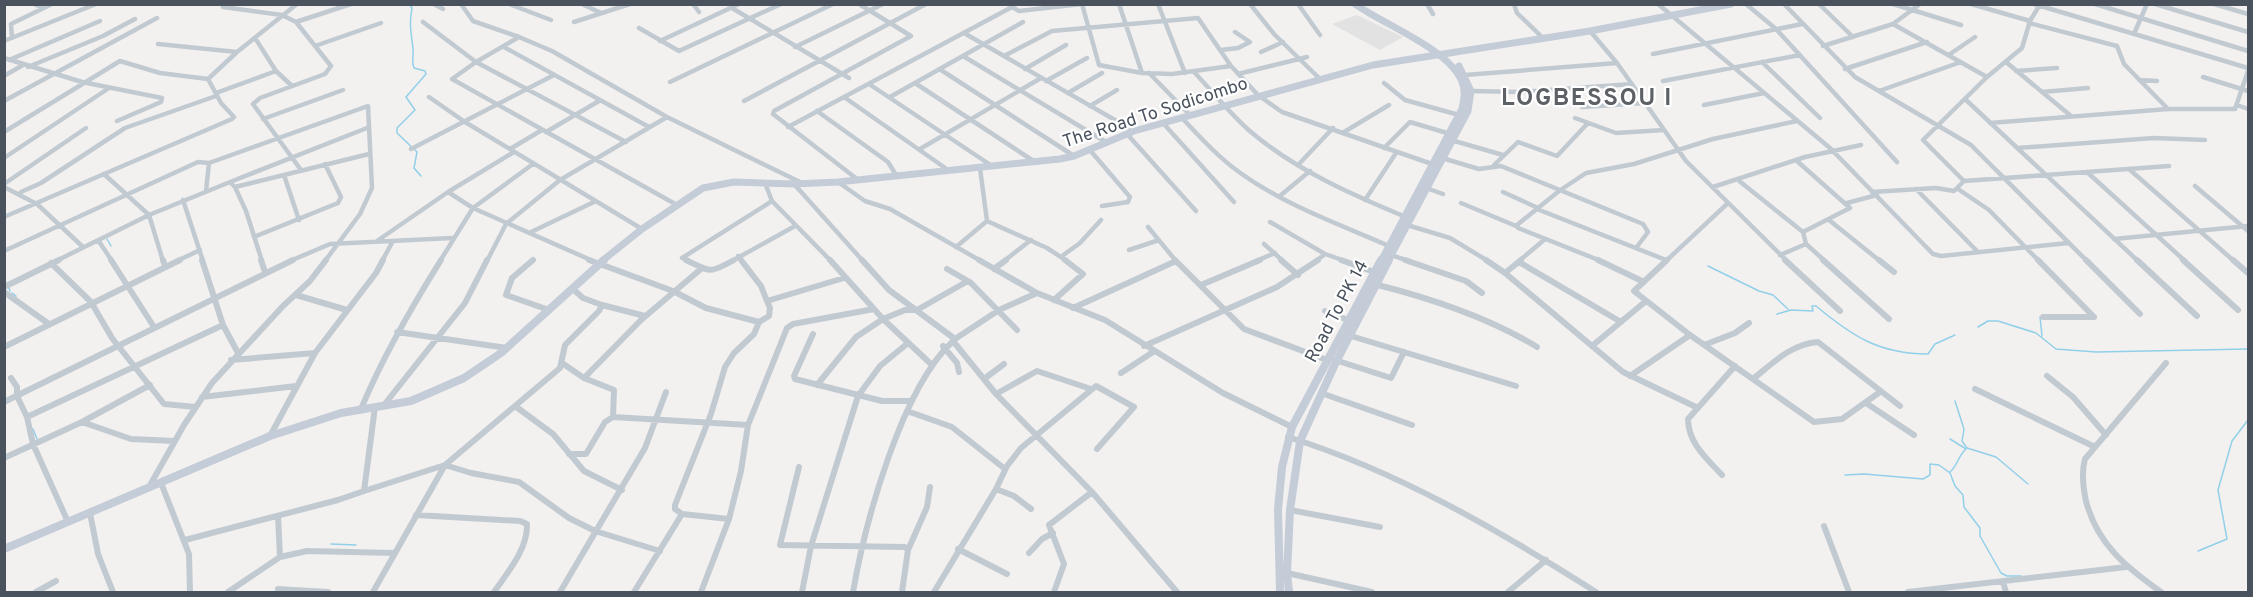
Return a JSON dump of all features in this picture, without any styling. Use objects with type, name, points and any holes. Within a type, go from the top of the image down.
[{"type":"main road","points":[[1356,4],[1380,23],[1448,58]]},
{"type":"main road","points":[[1363,4],[1385,21],[1448,58],[1465,75],[1471,91]]},
{"type":"main road","name":"The Road To Sodicombo","points":[[4,549],[270,436],[360,409],[379,407],[428,395],[464,378],[507,348],[600,263],[642,229],[697,191],[709,186],[734,182],[838,182],[1074,156],[1130,133],[1225,104],[1373,65],[1448,58],[1543,38],[1731,4]]},
{"type":"main road","name":"Road To PK 14","points":[[1289,592],[1287,573],[1290,510],[1300,441],[1351,336],[1372,284],[1374,272],[1426,188],[1442,158],[1465,102],[1466,90],[1448,58]]},
{"type":"main road","name":"Road To PK 14","points":[[1280,592],[1279,504],[1288,437],[1348,320],[1391,255],[1432,164],[1468,111],[1471,91]]},
{"type":"street","points":[[34,4],[43,8]]},
{"type":"street","points":[[4,22],[12,23],[52,4]]},
{"type":"street","points":[[4,41],[96,4]]},
{"type":"street","points":[[208,80],[237,52],[297,4]]},
{"type":"street","points":[[330,4],[334,10]]},
{"type":"street","points":[[296,22],[351,4]]},
{"type":"street","points":[[434,4],[443,9]]},
{"type":"street","points":[[461,4],[473,21],[552,51],[667,117],[798,183],[889,290],[918,310],[954,340],[996,394],[1038,434],[1092,492],[1177,592]]},
{"type":"street","points":[[509,4],[551,20]]},
{"type":"street","points":[[582,4],[592,7],[601,14]]},
{"type":"street","points":[[574,22],[630,4]]},
{"type":"street","points":[[693,4],[699,12]]},
{"type":"street","points":[[660,41],[740,4]]},
{"type":"street","points":[[639,28],[679,51],[781,4]]},
{"type":"street","points":[[670,82],[833,4]]},
{"type":"street","points":[[857,179],[773,114],[774,111],[911,36],[859,4]]},
{"type":"street","points":[[795,47],[883,4]]},
{"type":"street","points":[[744,100],[926,4]]},
{"type":"street","points":[[788,127],[1012,6],[1019,11],[1082,4],[1099,65],[1142,73],[1185,73],[1231,66]]},
{"type":"street","points":[[1119,4],[1142,73]]},
{"type":"street","points":[[1158,4],[1185,73]]},
{"type":"street","points":[[1250,4],[1267,29],[1277,35],[1321,80]]},
{"type":"street","points":[[1298,4],[1320,35]]},
{"type":"street","points":[[1427,4],[1433,14]]},
{"type":"street","points":[[1514,4],[1517,13],[1543,38]]},
{"type":"street","points":[[1658,4],[1831,148]]},
{"type":"street","points":[[1746,4],[1776,29],[1897,162]]},
{"type":"street","points":[[1784,4],[1845,69],[1864,83],[1971,145],[2139,314]]},
{"type":"street","points":[[1819,4],[1853,37]]},
{"type":"street","points":[[1893,4],[1961,25]]},
{"type":"street","points":[[1823,46],[1893,24],[1920,4]]},
{"type":"street","points":[[1971,4],[2115,45],[2118,47],[2120,59],[2168,109]]},
{"type":"street","points":[[2095,4],[2248,51]]},
{"type":"street","points":[[2134,34],[2147,4]]},
{"type":"street","points":[[2155,4],[2248,32]]},
{"type":"street","points":[[2214,4],[2248,14]]},
{"type":"street","points":[[1964,181],[1923,140],[1987,76],[2022,48],[2036,5],[2248,69],[2235,109],[2168,109],[1990,123]]},
{"type":"street","points":[[223,7],[282,15],[296,22],[331,68],[325,74],[260,99],[253,104],[301,170]]},
{"type":"street","points":[[732,8],[849,78]]},
{"type":"street","points":[[4,101],[157,18]]},
{"type":"street","points":[[1004,56],[1052,31],[1198,18],[1238,74],[1258,95],[1282,112],[1432,164]]},
{"type":"street","points":[[4,76],[103,36],[135,19]]},
{"type":"street","points":[[7,59],[100,21]]},
{"type":"street","points":[[423,22],[476,62],[626,142]]},
{"type":"street","points":[[890,97],[1023,22]]},
{"type":"street","points":[[12,23],[12,38]]},
{"type":"street","points":[[315,46],[381,23]]},
{"type":"street","points":[[1653,54],[1703,42],[1802,24]]},
{"type":"street","points":[[1893,24],[1987,76]]},
{"type":"street","points":[[1590,31],[1617,63],[1686,161],[1840,311]]},
{"type":"street","points":[[1221,50],[1238,48],[1250,42],[1235,32]]},
{"type":"street","points":[[964,33],[1090,106],[1130,133],[1196,211]]},
{"type":"street","points":[[1950,54],[1975,37]]},
{"type":"street","points":[[255,38],[276,71],[292,86]]},
{"type":"street","points":[[519,38],[476,62],[452,79],[677,205]]},
{"type":"street","points":[[1260,52],[1283,42]]},
{"type":"street","points":[[1845,69],[1928,42]]},
{"type":"street","points":[[158,44],[237,52]]},
{"type":"street","points":[[1025,69],[1066,45]]},
{"type":"street","points":[[504,47],[648,127]]},
{"type":"street","points":[[1663,81],[1800,55]]},
{"type":"street","points":[[963,56],[1106,142]]},
{"type":"street","points":[[1238,74],[1307,57]]},
{"type":"street","points":[[920,149],[1021,90],[1087,58]]},
{"type":"street","points":[[7,59],[82,82],[163,99],[117,122]]},
{"type":"street","points":[[4,132],[82,82],[122,61],[160,73],[208,80]]},
{"type":"street","points":[[1762,62],[1820,118]]},
{"type":"street","points":[[1880,91],[1961,62]]},
{"type":"street","points":[[2006,62],[2071,116]]},
{"type":"street","points":[[1465,75],[1617,63]]},
{"type":"street","points":[[1733,67],[1831,148],[1933,254],[1941,256],[2068,243]]},
{"type":"street","points":[[2016,71],[2057,68]]},
{"type":"street","points":[[940,70],[1074,156]]},
{"type":"street","points":[[21,192],[41,183],[121,130],[276,71]]},
{"type":"street","points":[[1194,72],[1249,131],[1310,171],[1365,200],[1450,238],[1505,273],[1630,376],[1698,408]]},
{"type":"street","points":[[1068,93],[1102,73]]},
{"type":"street","points":[[1149,73],[1190,115]]},
{"type":"street","points":[[411,149],[554,75]]},
{"type":"street","points":[[2203,77],[2248,91]]},
{"type":"street","points":[[4,217],[233,118],[208,80]]},
{"type":"street","points":[[2139,80],[2157,81]]},
{"type":"street","points":[[1384,82],[1405,100],[1459,115]]},
{"type":"street","points":[[915,83],[1035,162]]},
{"type":"street","points":[[869,84],[946,133],[992,166]]},
{"type":"street","points":[[1471,91],[1520,92],[1632,84]]},
{"type":"street","points":[[4,158],[109,88]]},
{"type":"street","points":[[2042,92],[2088,88]]},
{"type":"street","points":[[263,119],[343,90]]},
{"type":"street","points":[[1090,106],[1117,90]]},
{"type":"street","points":[[1704,105],[1764,93]]},
{"type":"street","points":[[429,97],[465,122],[642,229]]},
{"type":"street","points":[[844,97],[948,170]]},
{"type":"street","points":[[1965,99],[2197,316]]},
{"type":"street","points":[[375,242],[512,150],[599,101]]},
{"type":"street","points":[[1582,106],[1645,103]]},
{"type":"street","points":[[4,251],[198,162],[209,163],[366,105],[372,188],[360,214],[340,244],[296,295],[238,352],[202,396],[148,489]]},
{"type":"street","points":[[1344,132],[1389,105]]},
{"type":"street","points":[[2237,105],[2248,109]]},
{"type":"street","points":[[817,111],[888,162],[896,175]]},
{"type":"street","points":[[364,491],[379,407],[465,303],[506,224],[560,180],[667,117]]},
{"type":"street","points":[[1182,118],[1240,172],[1281,195],[1389,246]]},
{"type":"street","points":[[1575,118],[1616,133],[1664,130]]},
{"type":"street","points":[[1516,226],[1559,190],[1586,173],[1634,164],[1713,139],[1797,121]]},
{"type":"street","points":[[1384,148],[1410,122],[1503,156]]},
{"type":"street","points":[[1163,123],[1234,202]]},
{"type":"street","points":[[1442,158],[1479,169],[1494,165],[1518,142],[1557,156],[1588,123]]},
{"type":"street","points":[[4,186],[86,128]]},
{"type":"street","points":[[4,287],[183,200],[367,128]]},
{"type":"street","points":[[1299,164],[1333,128]]},
{"type":"street","points":[[2017,148],[2154,138],[2205,140]]},
{"type":"street","points":[[1713,187],[1831,148],[1861,145]]},
{"type":"street","points":[[1089,149],[1130,197],[1128,202],[1102,206]]},
{"type":"street","points":[[1365,200],[1396,153]]},
{"type":"street","points":[[235,187],[369,154]]},
{"type":"street","points":[[1797,161],[1850,208],[1803,232]]},
{"type":"street","points":[[206,191],[209,163]]},
{"type":"street","points":[[254,237],[333,206],[340,200],[325,164]]},
{"type":"street","points":[[360,409],[397,332],[452,238],[473,208],[533,164]]},
{"type":"street","points":[[1494,165],[1643,224],[1648,232],[1636,248]]},
{"type":"street","points":[[1847,203],[1874,193],[1940,188],[1954,191],[1964,181],[2169,166]]},
{"type":"street","points":[[980,168],[987,221]]},
{"type":"street","points":[[2129,169],[2248,273]]},
{"type":"street","points":[[1281,195],[1310,171]]},
{"type":"street","points":[[2087,172],[2238,310]]},
{"type":"street","points":[[104,174],[149,215],[165,266]]},
{"type":"street","points":[[284,175],[299,220]]},
{"type":"street","points":[[1738,180],[1803,232],[1806,244],[1889,319]]},
{"type":"street","points":[[230,182],[235,187],[266,272]]},
{"type":"street","points":[[838,182],[864,201],[890,209],[1037,293],[1104,320],[1153,352],[1272,419],[1292,427]]},
{"type":"street","points":[[765,183],[772,201],[824,253],[882,319],[932,365]]},
{"type":"street","points":[[4,186],[21,192],[37,202],[83,247]]},
{"type":"street","points":[[2195,186],[2247,228]]},
{"type":"street","points":[[1426,188],[1443,194]]},
{"type":"street","points":[[1916,189],[1977,251]]},
{"type":"street","points":[[1958,189],[1989,210],[2094,317],[2043,317]]},
{"type":"street","points":[[448,192],[473,208],[506,224],[673,291],[706,309],[759,322]]},
{"type":"street","points":[[1503,192],[1666,260]]},
{"type":"street","points":[[183,200],[223,325],[238,352]]},
{"type":"street","points":[[530,233],[597,201]]},
{"type":"street","points":[[772,201],[683,257],[702,268],[714,271],[795,226]]},
{"type":"street","points":[[1461,203],[1544,240],[1613,264],[1644,282]]},
{"type":"street","points":[[1728,203],[1634,291],[1690,335],[1814,422],[1828,423],[1842,420],[1880,392]]},
{"type":"street","points":[[1062,256],[1080,243],[1101,219]]},
{"type":"street","points":[[1829,220],[1894,272]]},
{"type":"street","points":[[987,221],[1062,256],[1083,272],[1054,300]]},
{"type":"street","points":[[956,247],[987,221]]},
{"type":"street","points":[[1270,222],[1325,254],[1374,272]]},
{"type":"street","points":[[1148,227],[1176,261],[1244,329],[1328,359],[1391,378],[1404,352]]},
{"type":"street","points":[[2115,239],[2247,228]]},
{"type":"street","points":[[4,402],[319,247],[452,238]]},
{"type":"street","points":[[98,240],[154,327]]},
{"type":"street","points":[[994,269],[1031,240]]},
{"type":"street","points":[[1129,250],[1159,240]]},
{"type":"street","points":[[1505,273],[1544,240]]},
{"type":"street","points":[[270,436],[315,353],[376,273],[393,241]]},
{"type":"street","points":[[1263,244],[1298,275]]},
{"type":"street","points":[[1780,255],[1806,244]]},
{"type":"street","points":[[4,347],[200,250]]},
{"type":"street","points":[[1201,285],[1275,253]]},
{"type":"street","points":[[1144,346],[1277,287],[1298,275],[1325,254]]},
{"type":"street","points":[[1391,255],[1459,278],[1474,285],[1482,293]]},
{"type":"street","points":[[729,519],[682,514],[675,509],[675,505],[707,423],[725,367],[731,356],[754,334],[759,322],[769,316],[770,308],[761,286],[738,256]]},
{"type":"street","points":[[533,260],[512,278],[506,295],[549,310]]},
{"type":"street","points":[[1073,308],[1176,261]]},
{"type":"street","points":[[1519,262],[1620,322]]},
{"type":"street","points":[[51,263],[91,302],[93,310],[118,345],[165,404],[196,407]]},
{"type":"street","points":[[584,378],[645,316],[702,268]]},
{"type":"street","points":[[947,269],[968,281],[1017,330]]},
{"type":"street","points":[[767,300],[844,278]]},
{"type":"street","points":[[817,386],[847,346],[882,319],[908,309],[918,310],[968,281]]},
{"type":"street","points":[[1372,284],[1421,296],[1516,334],[1537,346]]},
{"type":"street","points":[[573,289],[584,298],[602,305],[645,316]]},
{"type":"street","points":[[4,292],[49,324]]},
{"type":"street","points":[[853,592],[861,545],[907,411],[943,346],[999,310],[1037,293]]},
{"type":"street","points":[[296,295],[347,310]]},
{"type":"street","points":[[1592,346],[1646,301]]},
{"type":"street","points":[[562,363],[561,352],[566,344],[584,328],[602,305]]},
{"type":"street","points":[[701,592],[729,519],[741,471],[747,425],[790,325],[874,309]]},
{"type":"street","points":[[1325,311],[1348,320]]},
{"type":"street","points":[[1704,345],[1735,333],[1749,323]]},
{"type":"street","points":[[27,417],[223,325]]},
{"type":"street","points":[[397,332],[507,348]]},
{"type":"street","points":[[813,334],[794,376],[795,379],[882,401],[911,401]]},
{"type":"street","points":[[1630,376],[1690,335]]},
{"type":"street","points":[[1351,336],[1516,387]]},
{"type":"street","points":[[1753,379],[1788,351],[1804,344],[1818,342],[1900,406]]},
{"type":"street","points":[[801,592],[811,546],[858,396],[880,366],[908,343]]},
{"type":"street","points":[[943,346],[957,363],[959,372]]},
{"type":"street","points":[[1121,373],[1153,352]]},
{"type":"street","points":[[231,360],[315,353]]},
{"type":"street","points":[[562,363],[584,378],[614,390],[613,417]]},
{"type":"street","points":[[373,592],[445,465],[562,363]]},
{"type":"street","points":[[2161,592],[2126,567],[2101,540],[2089,514],[2082,467],[2085,459],[2166,363]]},
{"type":"street","points":[[984,379],[1005,364]]},
{"type":"street","points":[[1722,475],[1696,445],[1687,427],[1688,419],[1735,366]]},
{"type":"street","points":[[996,394],[1037,371],[1091,389]]},
{"type":"street","points":[[2046,376],[2073,397],[2106,435]]},
{"type":"street","points":[[11,378],[17,387],[17,396],[27,417],[33,444],[68,522]]},
{"type":"street","points":[[4,458],[82,422],[150,385]]},
{"type":"street","points":[[202,396],[296,386]]},
{"type":"street","points":[[934,592],[996,489],[1005,469],[1021,448],[1091,389],[1099,387],[1134,407],[1097,449]]},
{"type":"street","points":[[1975,389],[2095,447]]},
{"type":"street","points":[[560,592],[622,490],[659,420],[666,392]]},
{"type":"street","points":[[1322,393],[1412,424]]},
{"type":"street","points":[[1866,403],[1914,435]]},
{"type":"street","points":[[515,406],[553,434],[584,471],[622,490]]},
{"type":"street","points":[[907,411],[947,424],[1005,469]]},
{"type":"street","points":[[569,454],[586,454],[605,422],[613,417],[747,425]]},
{"type":"street","points":[[82,422],[141,441],[174,441]]},
{"type":"street","points":[[1288,437],[1327,449],[1407,484],[1546,560],[1596,592]]},
{"type":"street","points":[[185,540],[278,516],[445,465],[471,473],[519,482],[569,518],[595,531],[660,551]]},
{"type":"street","points":[[799,467],[779,543],[781,546],[861,545],[905,547],[908,550]]},
{"type":"street","points":[[161,483],[189,554],[190,592]]},
{"type":"street","points":[[902,592],[908,550],[927,507],[930,487]]},
{"type":"street","points":[[996,489],[1014,496],[1031,509]]},
{"type":"street","points":[[1054,592],[1064,571],[1065,561],[1049,527],[1050,523],[1092,492]]},
{"type":"street","points":[[1290,510],[1380,527]]},
{"type":"street","points":[[90,513],[98,554],[113,592]]},
{"type":"street","points":[[634,592],[682,514]]},
{"type":"street","points":[[416,515],[520,521],[527,524],[528,529],[522,548],[494,592]]},
{"type":"street","points":[[278,516],[280,557]]},
{"type":"street","points":[[1824,526],[1849,592]]},
{"type":"street","points":[[1029,554],[1042,539],[1053,533]]},
{"type":"street","points":[[958,549],[1007,574]]},
{"type":"street","points":[[228,592],[280,557],[307,551],[395,553]]},
{"type":"street","points":[[1508,592],[1546,560]]},
{"type":"street","points":[[1908,592],[2126,567]]},
{"type":"street","points":[[1287,573],[1372,592]]},
{"type":"street","points":[[36,592],[56,581]]},
{"type":"street","points":[[2003,582],[2006,592]]},
{"type":"street","points":[[278,589],[328,592]]},
{"type":"shaded area","points":[[1357,15],[1403,37],[1380,50],[1332,24]]},
{"type":"waterway","points":[[409,4],[412,8],[410,23],[413,65],[414,68],[425,71],[426,74],[406,97],[415,110],[397,128],[397,133],[417,152],[414,168],[421,176]]},
{"type":"waterway","points":[[107,239],[111,246]]},
{"type":"waterway","points":[[1708,266],[1759,291],[1773,295],[1788,309]]},
{"type":"waterway","points":[[12,293],[16,296]]},
{"type":"waterway","points":[[1777,314],[1791,310],[1813,311],[1812,306],[1816,306],[1867,341],[1895,351],[1911,353],[1928,354],[1935,344],[1955,335]]},
{"type":"waterway","points":[[2040,317],[2042,336]]},
{"type":"waterway","points":[[1978,327],[1988,321],[1998,321],[2036,333],[2056,349],[2096,352],[2248,349]]},
{"type":"waterway","points":[[1955,401],[1964,429],[1962,441],[1967,448],[1996,457],[2028,484]]},
{"type":"waterway","points":[[2198,551],[2227,539],[2218,490],[2232,441],[2248,420]]},
{"type":"waterway","points":[[33,429],[37,439]]},
{"type":"waterway","points":[[1950,439],[1966,449],[1950,472]]},
{"type":"waterway","points":[[1845,475],[1864,474],[1923,479],[1930,475],[1930,464],[1939,465],[1950,473],[1955,486],[1963,495],[1964,507],[1980,528],[1980,536],[2001,573],[2007,576],[2021,576]]},
{"type":"waterway","points":[[331,544],[356,545]]},
{"type":"district","name":"LOGBESSOU I","points":[[1587,97]]}]
